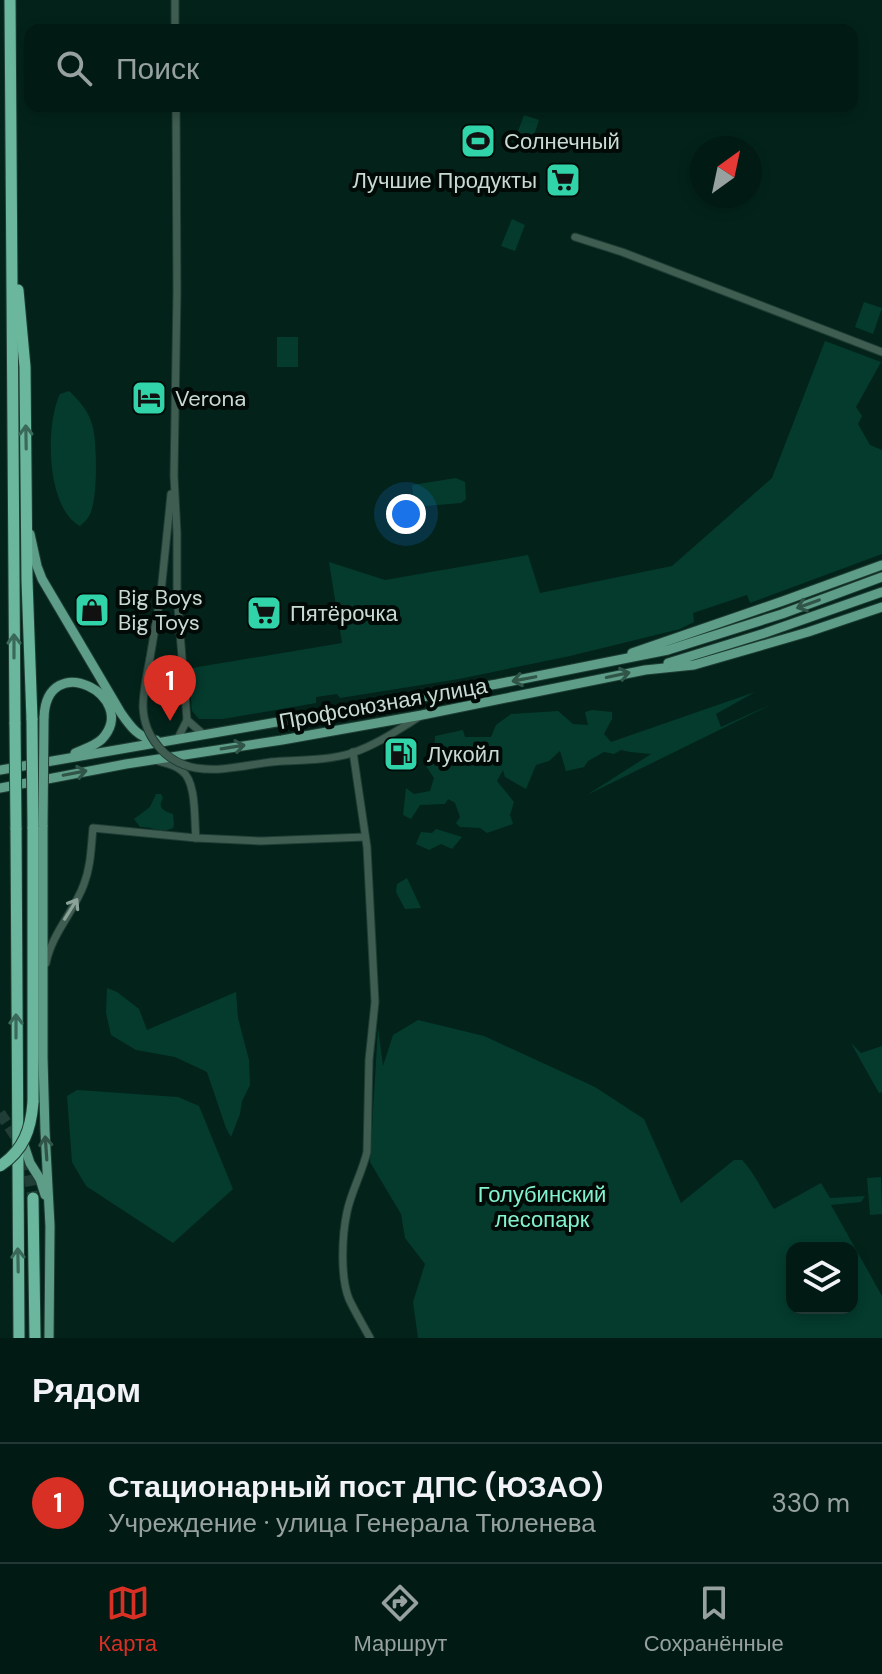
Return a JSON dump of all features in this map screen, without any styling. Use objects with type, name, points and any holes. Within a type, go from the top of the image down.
[{"type":"highway","points":[[10,0],[19,1338]]},
{"type":"highway","points":[[0,1166],[18,1151],[28,1133],[33,1102],[38,826],[38,719],[31,657],[25,367],[21,310],[12,254]]},
{"type":"highway","points":[[33,1198],[35,1338]]},
{"type":"main road","points":[[27,515],[42,579],[121,713],[143,737],[173,739]]},
{"type":"main road","name":"Профсоюзная улица","points":[[601,664],[882,565]]},
{"type":"main road","name":"Профсоюзная улица","points":[[0,770],[668,650],[782,614],[882,577]]},
{"type":"main road","name":"Профсоюзная улица","points":[[645,670],[882,592]]},
{"type":"main road","name":"Профсоюзная улица","points":[[0,788],[422,715],[645,670],[694,665],[882,607]]},
{"type":"main road","points":[[49,1338],[50,1226],[38,826],[43,769],[38,719],[49,696],[61,685],[83,683],[101,695],[109,709],[109,725],[102,739],[61,760]]},
{"type":"main road","points":[[17,1104],[22,1138],[44,1189],[50,1226]]},
{"type":"street","points":[[175,0],[175,24]]},
{"type":"street","points":[[173,739],[187,720],[177,595],[174,476],[176,112]]},
{"type":"street","points":[[575,237],[622,252],[882,352]]},
{"type":"street","points":[[174,476],[143,710],[151,737],[163,752],[183,764],[209,769],[338,756],[394,732],[422,715]]},
{"type":"street","points":[[187,720],[203,734]]},
{"type":"street","points":[[353,752],[365,837],[375,1005],[369,1060],[367,1152],[347,1211],[343,1258],[344,1281],[349,1298],[370,1338]]},
{"type":"street","points":[[156,760],[176,767],[189,778],[196,838]]},
{"type":"street","points":[[42,981],[54,938],[84,884],[91,858],[93,828],[261,841],[365,837]]},
{"type":"green space","points":[[524,115],[539,120],[530,148],[514,142]]},
{"type":"green space","points":[[512,219],[525,225],[515,251],[501,246]]},
{"type":"green space","points":[[864,302],[882,308],[873,334],[855,327]]},
{"type":"green space","points":[[277,337],[298,337],[298,367],[277,367]]},
{"type":"green space","points":[[825,341],[881,362],[856,407],[862,416],[858,424],[870,445],[882,450],[882,554],[750,603],[747,595],[693,613],[694,622],[680,629],[570,656],[459,679],[340,698],[337,694],[316,697],[316,703],[223,719],[199,719],[192,711],[189,675],[192,668],[342,643],[329,562],[385,580],[528,555],[540,593],[672,566],[772,478]]},
{"type":"green space","points":[[69,391],[90,417],[95,447],[94,499],[89,516],[80,526],[60,502],[52,465],[55,408],[60,394]]},
{"type":"green space","points":[[456,478],[465,482],[466,499],[461,503],[414,507],[412,485]]},
{"type":"green space","points":[[755,692],[716,714],[721,727],[772,704],[587,795],[651,754],[621,750],[614,754],[604,752],[584,767],[566,771],[560,751],[549,761],[536,765],[526,789],[505,777],[503,770],[497,781],[514,802],[510,815],[513,824],[487,833],[480,828],[460,827],[456,823],[460,817],[455,803],[448,799],[445,804],[420,805],[411,819],[403,815],[406,788],[414,794],[430,791],[434,778],[426,766],[435,736],[463,730],[465,737],[491,737],[496,725],[511,714],[558,711],[573,724],[588,725],[585,712],[592,710],[612,712],[604,734],[611,742]]},
{"type":"green space","points":[[156,794],[161,794],[163,798],[162,809],[173,814],[173,828],[140,827],[134,819],[150,807]]},
{"type":"green space","points":[[436,829],[462,837],[452,849],[441,844],[429,850],[416,844],[421,832],[432,833]]},
{"type":"green space","points":[[407,878],[421,908],[405,909],[396,892],[397,884]]},
{"type":"green space","points":[[107,988],[139,1009],[147,1030],[236,992],[238,1018],[249,1060],[250,1085],[231,1137],[207,1072],[175,1057],[136,1050],[111,1035],[106,1013]]},
{"type":"green space","name":"Голубинский лесопарк","points":[[418,1020],[484,1036],[595,1087],[644,1119],[681,1203],[734,1160],[742,1160],[747,1165],[774,1209],[821,1183],[830,1198],[865,1196],[861,1202],[831,1205],[852,1242],[786,1242],[786,1314],[858,1314],[858,1253],[882,1296],[882,1338],[418,1338],[413,1302],[425,1264],[405,1238],[401,1214],[370,1162],[378,1028],[383,1066],[393,1035]]},
{"type":"green space","points":[[851,1043],[861,1053],[882,1046],[882,1092],[879,1093]]},
{"type":"green space","points":[[77,1090],[178,1097],[199,1106],[233,1189],[173,1243],[86,1186],[72,1162],[67,1096]]},
{"type":"green space","points":[[881,1177],[882,1214],[870,1215],[867,1178]]},
{"type":"tunnel","points":[[0,1113],[18,1140]]},
{"type":"tunnel","points":[[26,1159],[33,1198]]},
{"type":"place","name":"Солнечный","points":[[478,141]]},
{"type":"place","name":"Лучшие Продукты","points":[[563,180]]},
{"type":"place","name":"Verona","points":[[149,398]]},
{"type":"place","name":"Big Boys Big Toys","points":[[92,610]]},
{"type":"place","name":"Пятёрочка","points":[[264,613]]},
{"type":"place","name":"Стационарный пост ДПС (ЮЗАО)","points":[[170,721]]},
{"type":"place","name":"Лукойл","points":[[401,754]]}]
